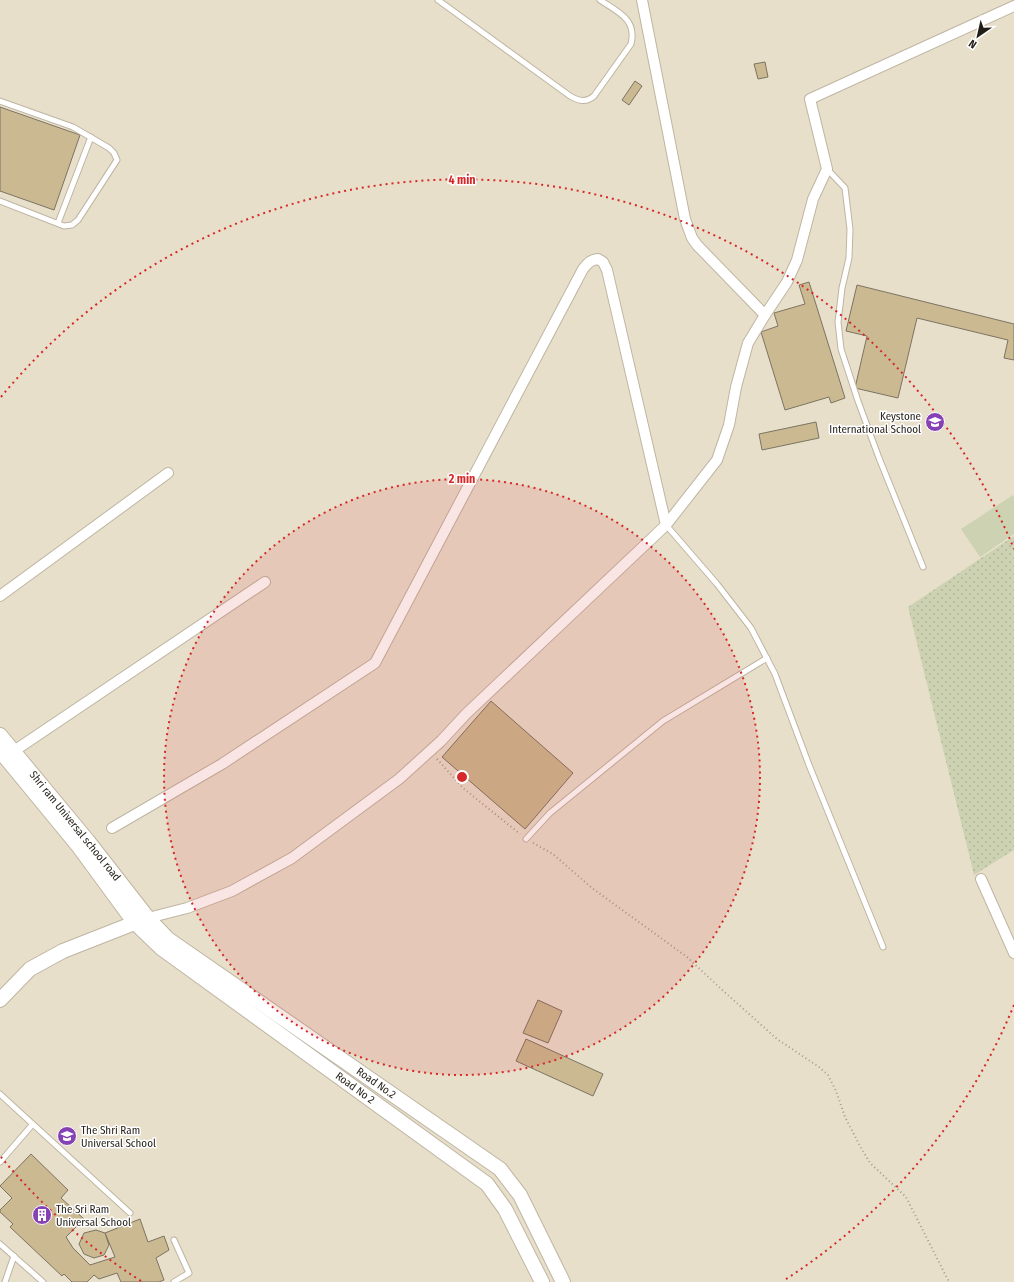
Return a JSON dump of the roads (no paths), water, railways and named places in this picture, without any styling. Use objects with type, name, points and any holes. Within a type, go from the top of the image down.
[{"type":"street","points":[[642,0],[685,219],[692,238],[697,246],[765,315]]},
{"type":"street","points":[[0,1000],[30,969],[63,951],[134,922],[187,908],[232,891],[292,858],[399,779],[430,751],[538,645],[666,525],[717,460],[729,425],[736,387],[748,343],[787,282],[797,260],[813,199],[827,169],[810,99],[1014,6]]},
{"type":"street","points":[[112,828],[222,764],[375,662],[583,269],[593,259],[598,259],[603,262],[607,270],[666,525]]},
{"type":"street","points":[[0,596],[168,473]]},
{"type":"street","points":[[7,751],[265,582]]},
{"type":"street","name":"Shri ram Universal school road","points":[[0,735],[7,751],[134,922]]},
{"type":"street","name":"Shri ram Universal school road","points":[[7,751],[88,841],[148,918]]},
{"type":"street","points":[[981,879],[1014,953]]},
{"type":"street","name":"Road No.2","points":[[148,918],[168,939],[500,1169],[520,1195],[563,1282]]},
{"type":"street","name":"Road No 2","points":[[134,922],[161,948],[487,1184],[505,1209],[542,1282]]},
{"type":"lane","points":[[438,0],[570,96],[583,101],[589,100],[594,96],[631,44],[633,36],[629,22],[600,0]]},
{"type":"lane","points":[[0,101],[73,127],[109,148],[114,153],[117,160],[107,172],[78,220],[72,225],[64,226],[0,201]]},
{"type":"lane","points":[[58,223],[91,137]]},
{"type":"lane","points":[[827,169],[844,188],[850,229],[849,258],[842,288],[838,322],[841,349],[879,458],[923,567]]},
{"type":"lane","points":[[666,525],[718,584],[751,628],[767,658],[775,674],[809,765],[883,947]]},
{"type":"lane","points":[[526,839],[550,813],[663,721],[767,658]]},
{"type":"lane","points":[[0,1094],[32,1125],[130,1213]]},
{"type":"lane","points":[[0,1162],[32,1125]]},
{"type":"lane","points":[[174,1240],[189,1273],[174,1282]]},
{"type":"lane","points":[[0,1244],[43,1282]]},
{"type":"lane","points":[[5,1282],[14,1256]]},
{"type":"place","name":"Keystone International School","points":[[935,422]]},
{"type":"place","name":"The Shri Ram Universal School","points":[[67,1136]]},
{"type":"place","name":"The Sri Ram Universal School","points":[[42,1215]]}]
